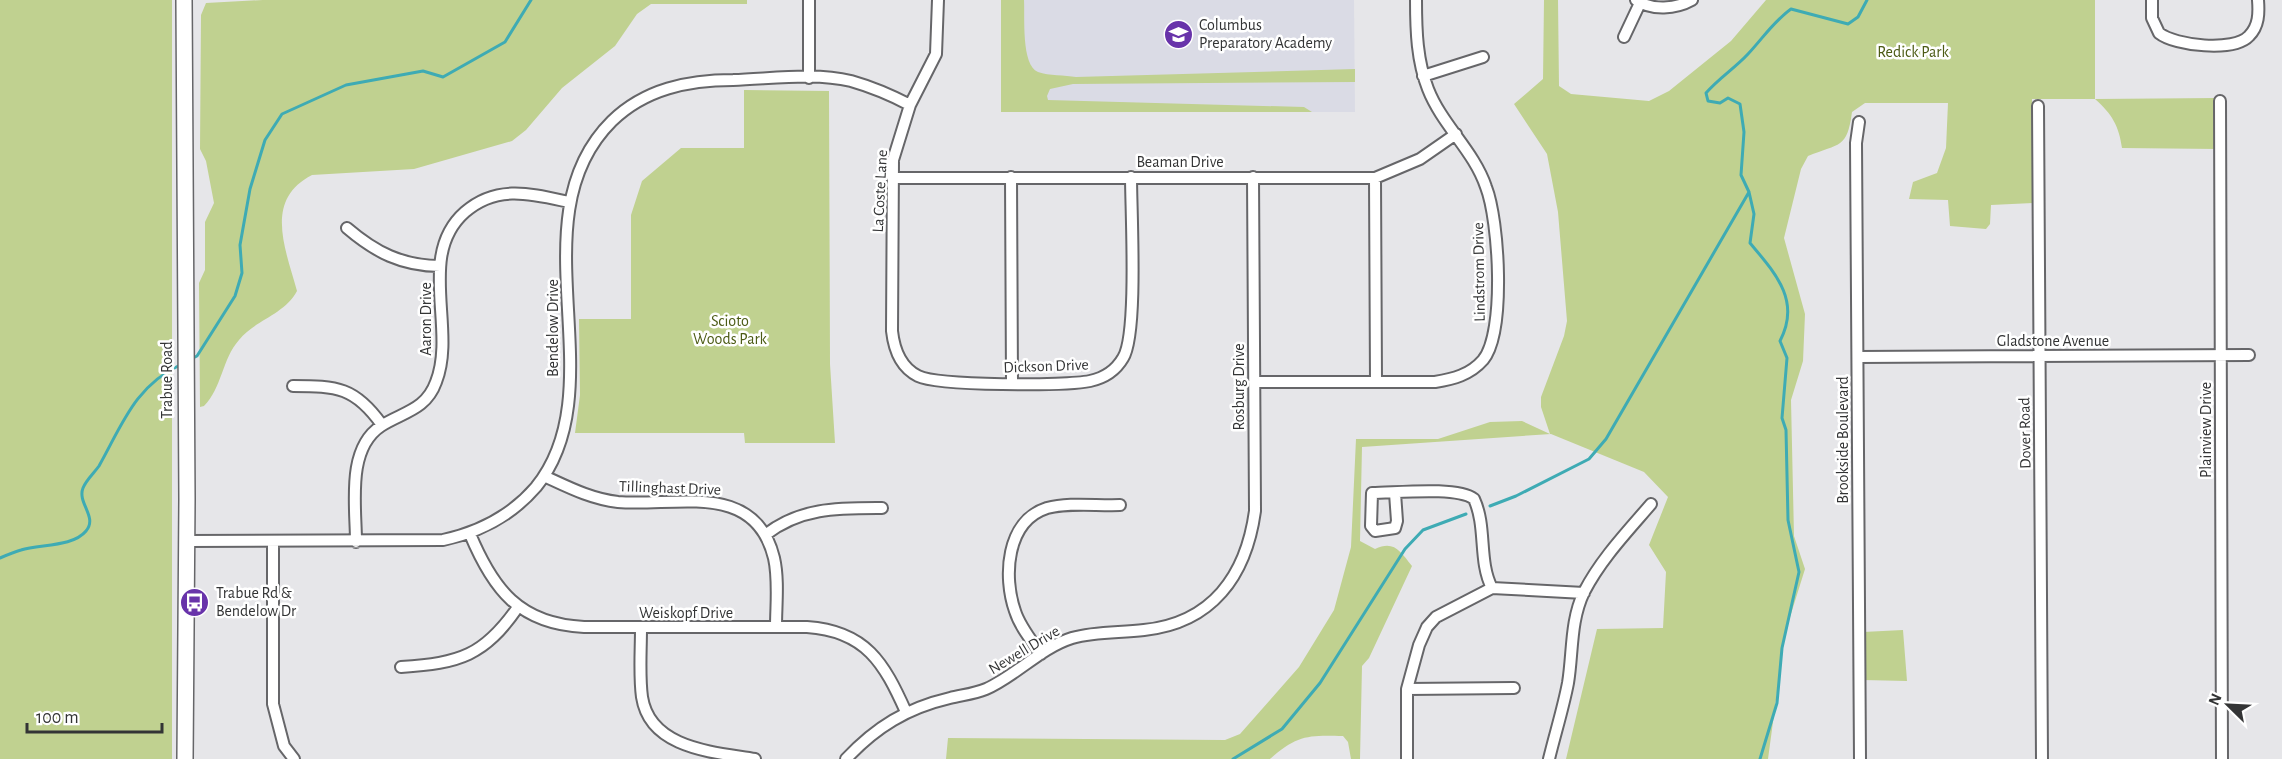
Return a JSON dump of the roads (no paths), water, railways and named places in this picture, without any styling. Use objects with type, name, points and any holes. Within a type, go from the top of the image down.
[{"type":"main road","name":"Trabue Road","points":[[184,0],[186,541],[184,759]]},
{"type":"street","points":[[809,0],[809,78]]},
{"type":"street","name":"La Coste Lane","points":[[898,355],[892,331],[893,177],[897,143],[910,105],[936,54],[938,0]]},
{"type":"street","name":"Lindstrom Drive","points":[[1254,382],[1435,382],[1455,379],[1478,364],[1492,345],[1497,314],[1496,228],[1486,187],[1476,164],[1437,107],[1423,76],[1418,53],[1416,0]]},
{"type":"street","points":[[1624,37],[1638,2],[1655,7],[1674,7],[1692,0]]},
{"type":"street","points":[[2152,0],[2154,26],[2159,33],[2173,42],[2230,44],[2250,35],[2258,19],[2258,0]]},
{"type":"street","points":[[1423,76],[1483,57]]},
{"type":"street","name":"Bendelow Drive","points":[[186,541],[443,540],[470,534],[513,511],[544,476],[559,450],[568,411],[569,202],[586,155],[604,129],[626,108],[653,93],[681,84],[712,80],[809,78],[849,81],[888,94],[910,105]]},
{"type":"street","name":"Plainview Drive","points":[[2220,101],[2223,759]]},
{"type":"street","name":"Dover Road","points":[[2038,106],[2042,759]]},
{"type":"street","name":"Brookside Boulevard","points":[[1859,122],[1856,143],[1860,759]]},
{"type":"street","name":"Beaman Drive","points":[[893,177],[1375,178],[1420,159],[1456,134]]},
{"type":"street","points":[[1011,177],[1011,383]]},
{"type":"street","name":"Dickson Drive","points":[[898,355],[906,367],[930,380],[1011,383],[1092,381],[1106,376],[1125,357],[1131,331],[1131,177]]},
{"type":"street","name":"Rosburg Drive","points":[[1225,589],[1247,553],[1256,511],[1253,177]]},
{"type":"street","points":[[1375,178],[1376,382]]},
{"type":"street","name":"Aaron Drive","points":[[356,542],[357,462],[368,439],[382,425],[414,411],[425,402],[436,382],[442,359],[440,266],[444,245],[453,226],[466,211],[483,200],[517,192],[569,202]]},
{"type":"street","points":[[347,228],[367,245],[391,258],[422,266],[440,266]]},
{"type":"street","name":"Gladstone Avenue","points":[[1858,357],[2249,355]]},
{"type":"street","points":[[293,386],[336,387],[351,393],[361,399],[382,425]]},
{"type":"street","name":"Tillinghast Drive","points":[[544,476],[582,494],[619,502],[724,503],[751,518],[765,535],[775,560],[776,627]]},
{"type":"street","points":[[1395,493],[1461,493],[1474,499],[1482,525],[1487,576],[1492,588]]},
{"type":"street","points":[[1549,759],[1561,717],[1569,676],[1570,649],[1584,593],[1619,541],[1651,504]]},
{"type":"street","points":[[1041,654],[1019,622],[1011,598],[1011,557],[1014,538],[1029,518],[1045,509],[1120,505]]},
{"type":"street","points":[[765,535],[785,520],[808,512],[882,508]]},
{"type":"street","name":"Weiskopf Drive","points":[[470,534],[496,586],[518,607],[540,618],[566,626],[776,627],[820,628],[836,631],[858,641],[883,666],[906,712]]},
{"type":"street","points":[[273,542],[273,704],[284,746],[294,759]]},
{"type":"street","points":[[1407,759],[1407,689],[1419,645],[1427,627],[1436,617],[1492,588],[1584,593]]},
{"type":"street","name":"Newell Drive","points":[[846,759],[882,725],[906,712],[986,689],[1041,654],[1070,639],[1098,633],[1160,628],[1180,622],[1209,605],[1225,589]]},
{"type":"street","points":[[401,667],[455,661],[470,655],[494,638],[518,607]]},
{"type":"street","points":[[641,628],[643,699],[657,727],[668,737],[696,748],[755,759]]},
{"type":"street","points":[[1407,689],[1514,688]]},
{"type":"waterway","points":[[191,359],[197,356],[235,296],[242,273],[240,245],[250,189],[265,140],[282,114],[346,85],[423,71],[443,77],[505,42],[531,0]]},
{"type":"waterway","points":[[1760,759],[1777,703],[1782,648],[1799,572],[1788,520],[1786,430],[1782,418],[1787,358],[1780,341],[1786,327],[1788,313],[1783,289],[1769,266],[1750,243],[1754,214],[1749,192],[1741,175],[1744,132],[1740,104],[1728,98],[1720,103],[1708,101],[1706,93],[1743,59],[1773,25],[1791,9],[1848,24],[1858,17],[1867,0]]},
{"type":"waterway","points":[[1490,506],[1516,496],[1589,459],[1606,439],[1749,192]]},
{"type":"waterway","points":[[0,558],[29,548],[73,540],[86,531],[90,520],[82,494],[84,485],[99,466],[131,408],[141,395],[152,384],[180,365]]},
{"type":"waterway","points":[[1233,759],[1282,729],[1320,683],[1405,549],[1423,530],[1466,514]]},
{"type":"place","name":"Columbus Preparatory Academy","points":[[1178,34]]},
{"type":"place","name":"Trabue Rd & Bendelow Dr","points":[[195,602]]},
{"type":"park label","name":"Redick Park","points":[[1913,52]]},
{"type":"park label","name":"Scioto Woods Park","points":[[730,330]]}]
